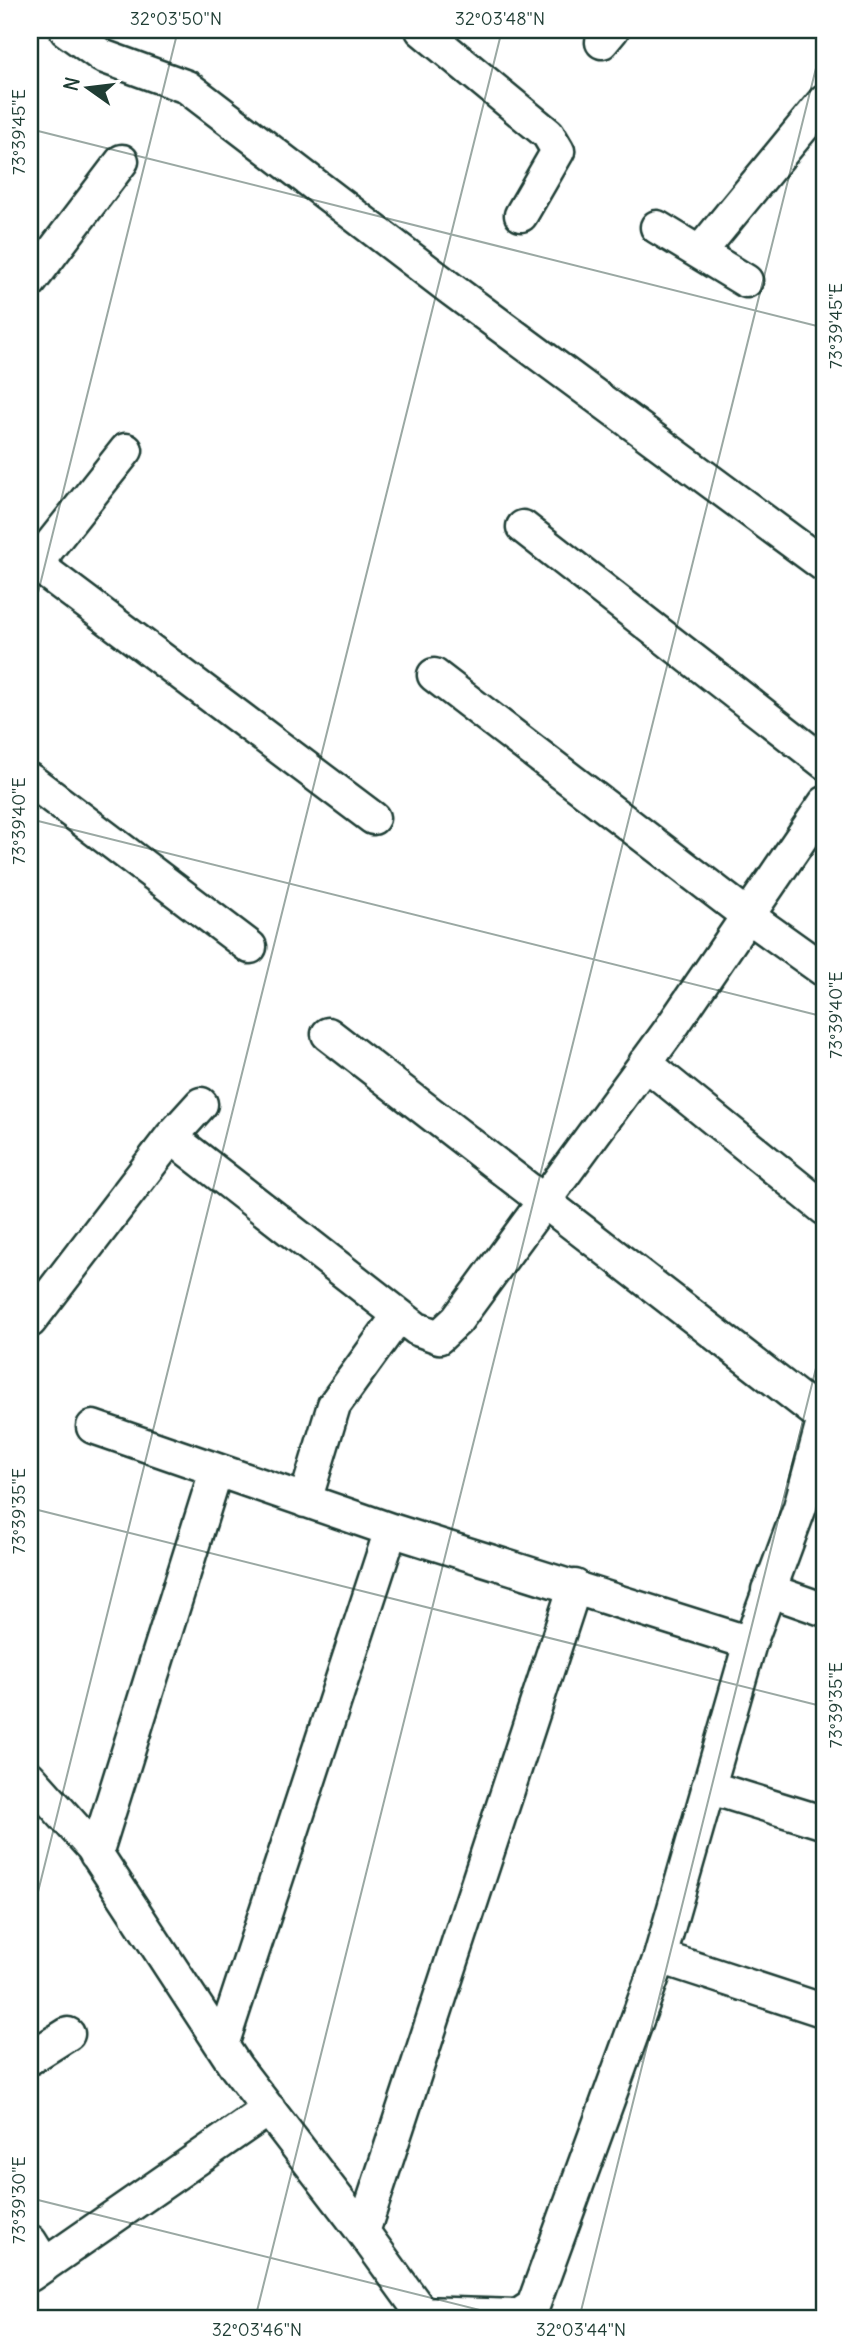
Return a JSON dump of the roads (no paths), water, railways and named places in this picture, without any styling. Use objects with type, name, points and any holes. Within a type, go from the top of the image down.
[{"type":"street","points":[[66,30],[102,56],[187,87],[451,289],[825,566]]},
{"type":"street","points":[[422,30],[548,134],[558,151],[521,215]]},
{"type":"street","points":[[700,252],[825,100]]},
{"type":"street","points":[[30,282],[122,162]]},
{"type":"street","points":[[657,227],[746,281]]},
{"type":"street","points":[[126,450],[32,565],[373,818]]},
{"type":"street","points":[[523,527],[825,763]]},
{"type":"street","points":[[434,676],[748,916],[825,971]]},
{"type":"street","points":[[30,780],[250,947]]},
{"type":"street","points":[[171,1137],[417,1329],[439,1336],[457,1320],[645,1063],[825,803]]},
{"type":"street","points":[[30,1778],[96,1854],[222,2045],[423,2316],[518,2316],[533,2306],[660,1957],[750,1643],[800,1507],[823,1429],[545,1199],[328,1034]]},
{"type":"street","points":[[645,1063],[825,1209]]},
{"type":"street","points":[[30,1321],[171,1137],[201,1104]]},
{"type":"street","points":[[304,1501],[334,1405],[399,1315]]},
{"type":"street","points":[[93,1427],[391,1530],[750,1643]]},
{"type":"street","points":[[96,1854],[216,1471]]},
{"type":"street","points":[[222,2045],[391,1530]]},
{"type":"street","points":[[363,2232],[575,1586]]},
{"type":"street","points":[[768,1591],[825,1610]]},
{"type":"street","points":[[708,1787],[825,1823]]},
{"type":"street","points":[[660,1957],[825,2011]]},
{"type":"street","points":[[30,2058],[68,2034]]},
{"type":"street","points":[[35,2260],[269,2109]]}]
